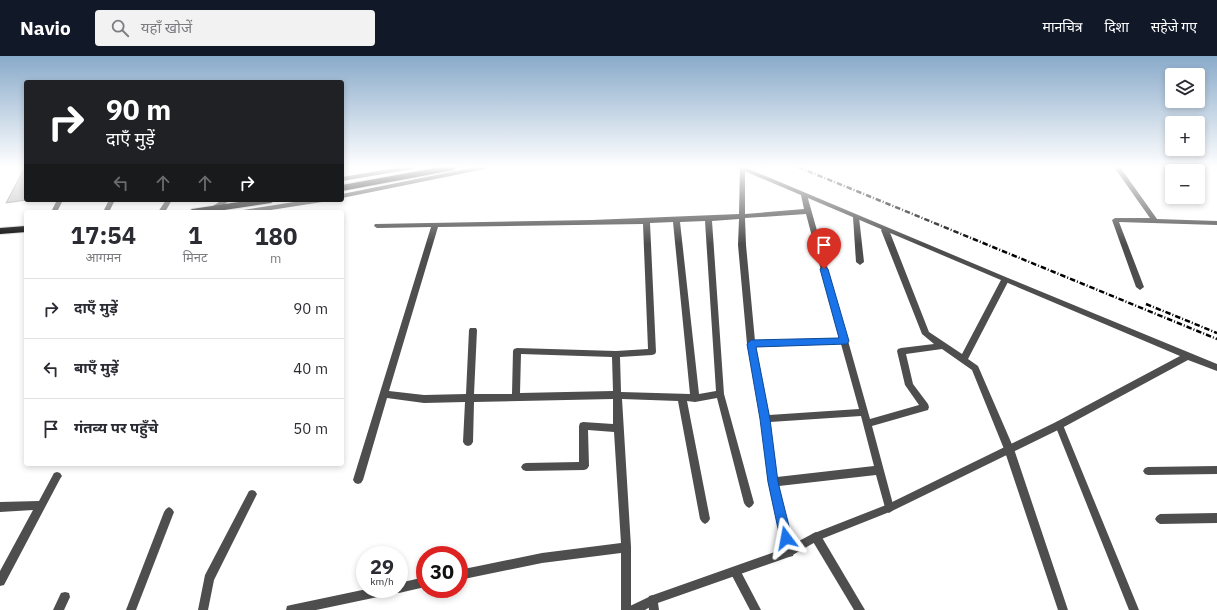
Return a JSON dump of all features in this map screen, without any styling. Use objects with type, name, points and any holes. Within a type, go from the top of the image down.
[{"type":"main road","points":[[212,210],[259,202]]},
{"type":"main road","points":[[0,231],[24,229]]},
{"type":"street","points":[[344,196],[358,193]]},
{"type":"street","points":[[741,193],[742,245],[751,344],[765,419],[773,482],[789,552]]},
{"type":"street","points":[[1135,193],[1155,221]]},
{"type":"street","points":[[804,194],[880,470],[889,508]]},
{"type":"street","points":[[804,194],[885,230],[1217,368]]},
{"type":"street","points":[[212,210],[224,202]]},
{"type":"street","points":[[256,210],[309,202]]},
{"type":"street","points":[[376,226],[676,221],[742,218],[808,211]]},
{"type":"street","points":[[856,217],[860,262]]},
{"type":"street","points":[[708,219],[720,394],[749,503]]},
{"type":"street","points":[[1140,287],[1116,220],[1217,223]]},
{"type":"street","points":[[676,221],[695,398]]},
{"type":"street","points":[[516,397],[517,351],[616,354],[652,352],[646,222]]},
{"type":"street","points":[[358,480],[436,224]]},
{"type":"street","points":[[885,230],[926,334],[975,368],[1009,449],[1063,610]]},
{"type":"street","points":[[963,360],[1005,280]]},
{"type":"street","points":[[468,442],[473,330]]},
{"type":"street","points":[[751,344],[844,341]]},
{"type":"street","points":[[867,424],[925,406],[909,385],[901,351],[944,346]]},
{"type":"street","points":[[616,354],[618,428],[626,547],[626,610]]},
{"type":"street","points":[[634,610],[653,605],[789,552],[816,537],[889,508],[1059,425],[1188,356]]},
{"type":"street","points":[[384,394],[424,399],[618,395],[682,399],[720,394]]},
{"type":"street","points":[[682,399],[705,519]]},
{"type":"street","points":[[765,419],[864,412]]},
{"type":"street","points":[[1059,425],[1134,610]]},
{"type":"street","points":[[526,467],[584,466],[583,426],[618,428]]},
{"type":"street","points":[[773,482],[880,470]]},
{"type":"street","points":[[1148,471],[1217,470]]},
{"type":"street","points":[[0,581],[57,476]]},
{"type":"street","points":[[203,610],[209,579],[252,494]]},
{"type":"street","points":[[0,507],[41,505]]},
{"type":"street","points":[[131,610],[169,512]]},
{"type":"street","points":[[1160,519],[1217,518]]},
{"type":"street","points":[[816,537],[860,610]]},
{"type":"street","points":[[468,573],[542,558],[626,547]]},
{"type":"street","points":[[735,572],[756,610]]},
{"type":"street","points":[[291,610],[356,596]]},
{"type":"street","points":[[58,610],[65,597]]},
{"type":"building","points":[[11,193],[24,193],[24,200],[6,203]]},
{"type":"railway","points":[[861,193],[1217,339]]},
{"type":"railway","points":[[1146,304],[1217,333]]},
{"type":"route","points":[[786,538],[773,482],[765,419],[751,344],[844,341],[824,269]]}]
